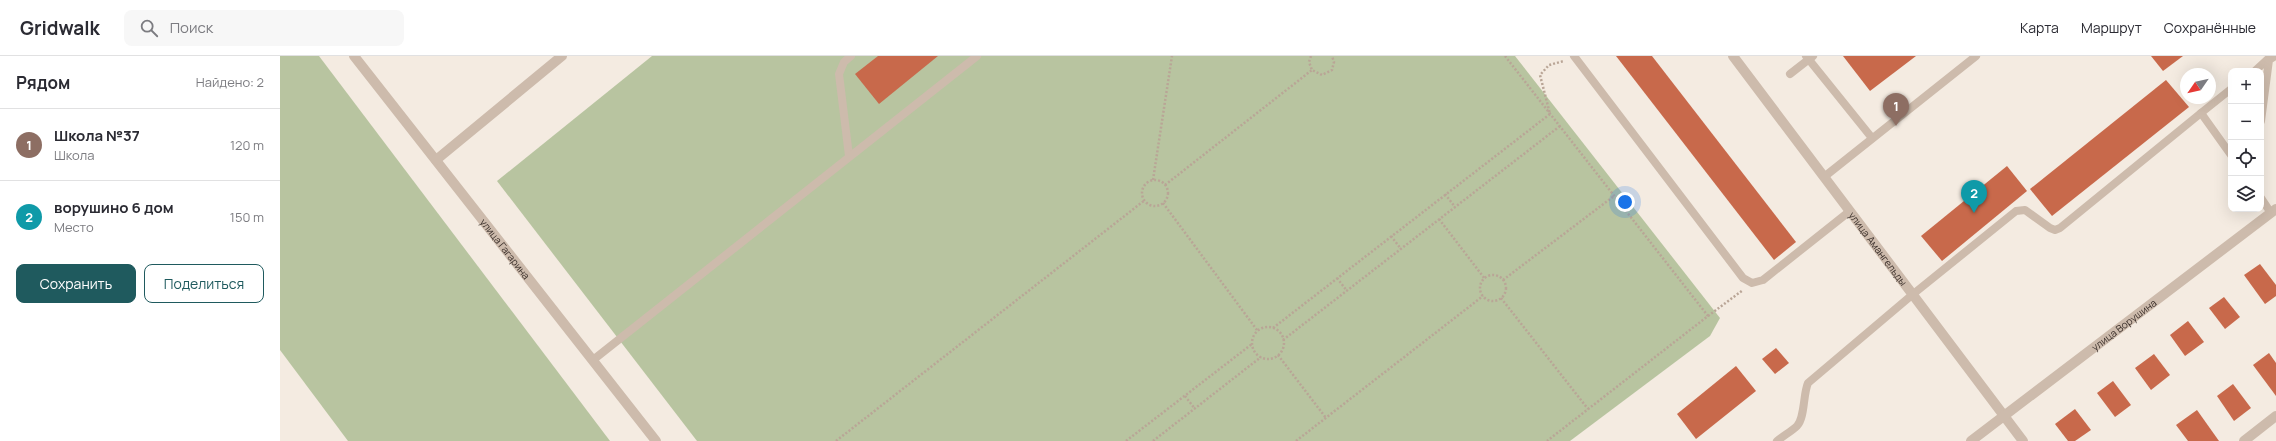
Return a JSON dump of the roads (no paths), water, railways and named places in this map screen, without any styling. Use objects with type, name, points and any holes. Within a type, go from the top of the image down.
[{"type":"street","name":"улица Гагарина","points":[[354,56],[656,441]]},
{"type":"street","points":[[436,160],[562,56]]},
{"type":"street","name":"улица Амангельды","points":[[1733,56],[2023,441]]},
{"type":"street","name":"улица Ворушина","points":[[1971,441],[2273,211]]},
{"type":"street","points":[[2244,441],[2276,416]]},
{"type":"lane","points":[[849,156],[839,74],[844,62],[851,56]]},
{"type":"lane","points":[[593,360],[977,56]]},
{"type":"lane","points":[[1824,177],[1976,56]]},
{"type":"lane","points":[[1790,74],[1810,57],[1872,138]]},
{"type":"lane","points":[[2258,68],[2270,57]]},
{"type":"lane","points":[[2263,104],[2270,57]]},
{"type":"lane","points":[[1576,58],[1743,278],[1752,283],[1763,280],[1850,211]]},
{"type":"lane","points":[[1777,441],[1798,425],[1801,420],[1804,391],[1808,383],[1912,295],[2016,211],[2026,210],[2050,228],[2055,230],[2060,228],[2228,91]]},
{"type":"lane","points":[[2201,112],[2228,151]]},
{"type":"lane","points":[[2264,201],[2273,211]]},
{"type":"place","name":"Школа №37","points":[[1896,126]]},
{"type":"place","name":"ворушино 6 дом","points":[[1974,213]]}]
